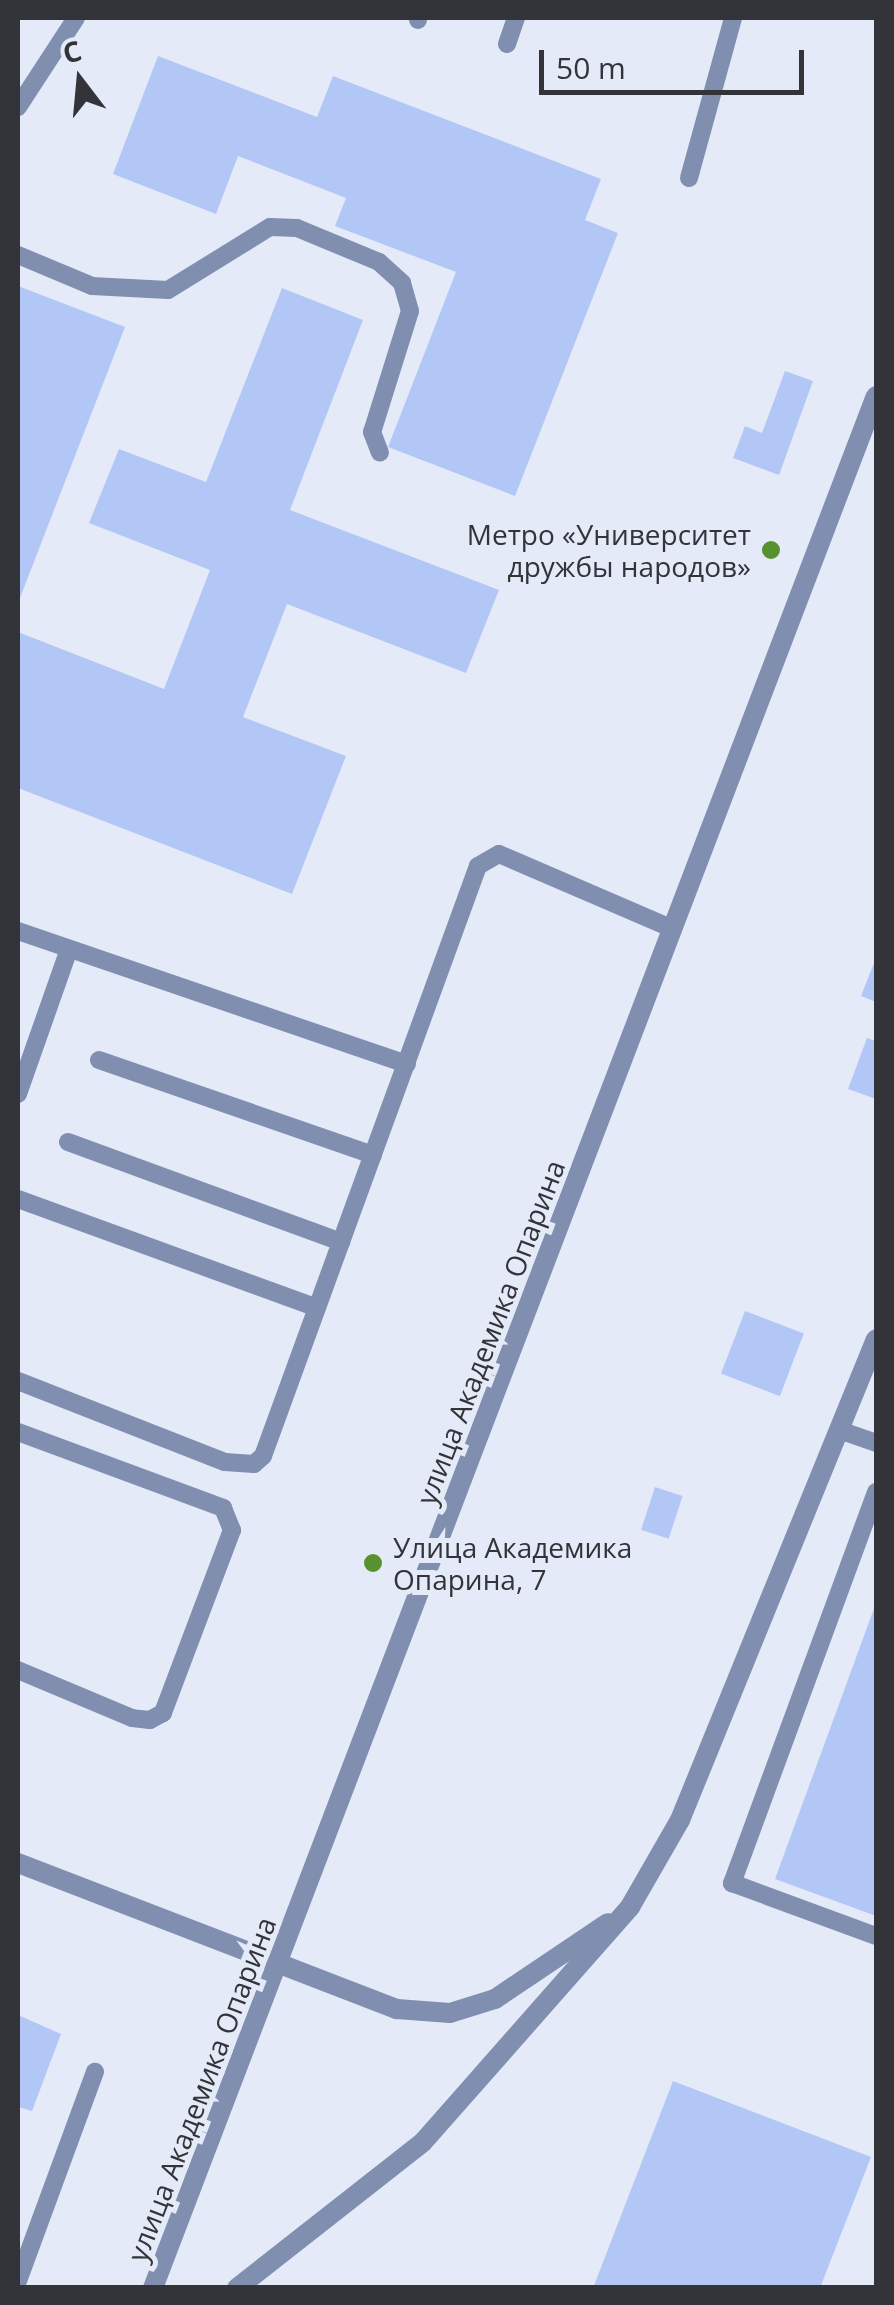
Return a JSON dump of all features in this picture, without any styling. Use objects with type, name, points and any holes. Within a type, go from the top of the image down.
[{"type":"street","name":"улица Академика Опарина","points":[[153,2288],[876,396]]},
{"type":"street","points":[[237,2288],[423,2142],[630,1907],[680,1820],[876,1339]]},
{"type":"street","points":[[18,1863],[397,2010],[450,2012],[495,1999],[630,1907]]},
{"type":"lane","points":[[18,107],[76,18]]},
{"type":"lane","points":[[506,44],[516,18]]},
{"type":"lane","points":[[689,178],[733,18]]},
{"type":"lane","points":[[18,255],[92,286],[168,290],[270,227],[297,228],[379,262],[402,283],[410,311],[372,432],[380,453]]},
{"type":"lane","points":[[18,1381],[244,1468],[263,1456],[478,866],[487,856],[498,854],[673,929]]},
{"type":"lane","points":[[18,932],[406,1064]]},
{"type":"lane","points":[[18,1094],[68,952]]},
{"type":"lane","points":[[99,1060],[373,1154]]},
{"type":"lane","points":[[68,1142],[341,1242]]},
{"type":"lane","points":[[18,1199],[317,1308]]},
{"type":"lane","points":[[840,1430],[876,1443]]},
{"type":"lane","points":[[18,1432],[224,1508],[232,1530],[163,1713],[150,1720],[132,1718],[18,1670]]},
{"type":"lane","points":[[876,1492],[732,1883],[876,1936]]},
{"type":"lane","points":[[18,2280],[95,2072]]},
{"type":"building","points":[[158,56],[317,117],[333,76],[601,179],[585,220],[618,233],[515,496],[388,447],[456,272],[335,226],[346,198],[238,156],[216,214],[113,174]]},
{"type":"building","points":[[18,286],[125,327],[18,603]]},
{"type":"building","points":[[282,288],[363,320],[290,510],[499,590],[466,673],[287,604],[243,717],[346,756],[292,894],[18,788],[18,632],[164,689],[210,570],[89,523],[119,449],[206,482]]},
{"type":"building","points":[[785,371],[813,381],[779,475],[733,458],[745,426],[762,433]]},
{"type":"building","points":[[876,958],[876,1002],[861,996]]},
{"type":"building","points":[[867,1038],[876,1041],[876,1099],[848,1089]]},
{"type":"building","points":[[745,1311],[804,1334],[780,1396],[721,1374]]},
{"type":"building","points":[[655,1487],[683,1496],[669,1539],[641,1530]]},
{"type":"building","points":[[876,1603],[876,1916],[775,1879]]},
{"type":"building","points":[[18,2015],[61,2034],[32,2111],[18,2107]]},
{"type":"building","points":[[673,2081],[871,2157],[820,2288],[593,2288]]},
{"type":"place","name":"Метро «Университет дружбы народов»","points":[[771,550]]},
{"type":"place","name":"Улица Академика Опарина, 7","points":[[373,1563]]}]
